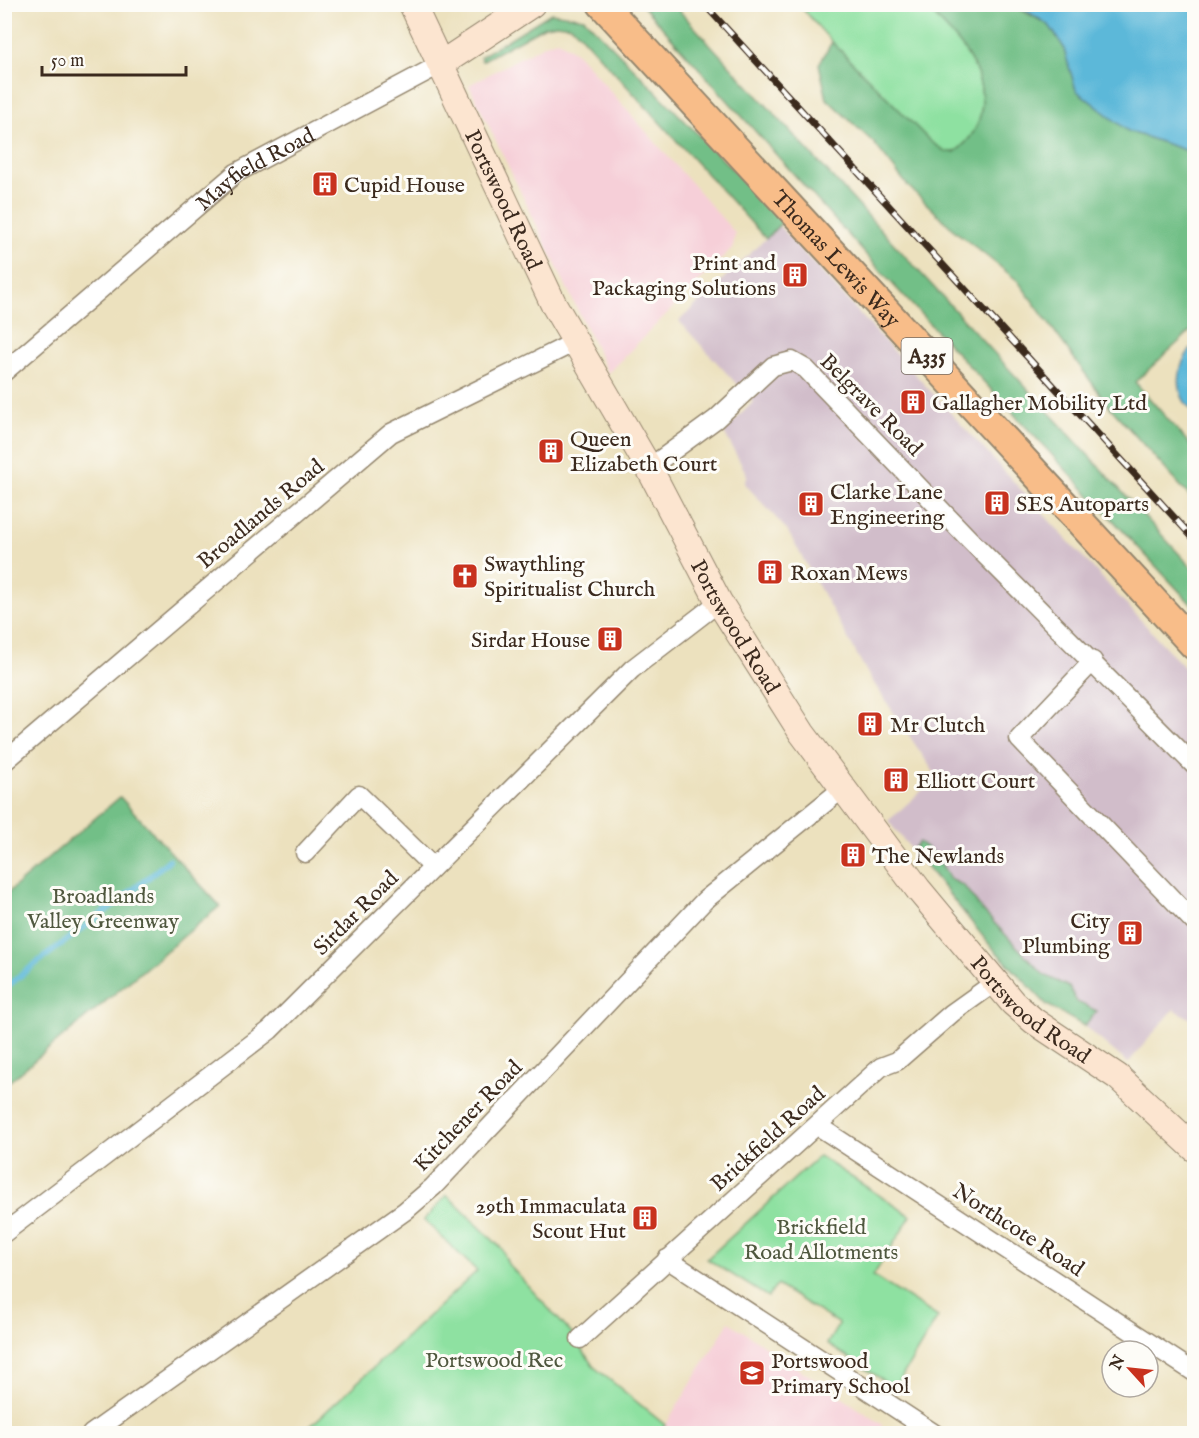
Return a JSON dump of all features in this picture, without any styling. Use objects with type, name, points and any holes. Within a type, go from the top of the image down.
[{"type":"main road","name":"Thomas Lewis Way","points":[[602,4],[1194,645]]},
{"type":"street","name":"Portswood Road","points":[[412,4],[553,303],[649,468],[719,602],[770,686],[842,789],[994,983],[1034,1021],[1118,1077],[1194,1148]]},
{"type":"street","name":"Mayfield Road","points":[[4,372],[236,173],[441,64],[532,4]]},
{"type":"street","name":"Broadlands Road","points":[[4,762],[391,433],[575,342]]},
{"type":"street","name":"Belgrave Road","points":[[649,468],[698,434],[773,366],[792,361],[806,369],[968,538],[1093,661],[1194,765]]},
{"type":"street","name":"Sirdar Road","points":[[4,1233],[270,1030],[632,669],[719,602]]},
{"type":"street","points":[[1093,661],[1019,739],[1194,922]]},
{"type":"street","name":"Kitchener Road","points":[[91,1434],[405,1211],[441,1178],[705,900],[842,789]]},
{"type":"street","points":[[305,853],[359,795],[433,867]]},
{"type":"street","name":"Brickfield Road","points":[[580,1339],[881,1067],[897,1060],[952,1012],[994,983]]},
{"type":"street","name":"Northcote Road","points":[[818,1125],[1194,1372]]},
{"type":"street","points":[[667,1259],[935,1434]]},
{"type":"shaded area","points":[[558,40],[578,54],[735,233],[733,247],[608,373],[469,85],[548,43]]},
{"type":"shaded area","points":[[779,226],[1194,678],[1194,1021],[1174,1009],[1128,1063],[1084,1026],[1047,1005],[989,944],[888,821],[937,777],[869,676],[787,530],[744,483],[747,475],[724,432],[753,402],[679,321]]},
{"type":"shaded area","name":"Portswood Primary School","points":[[729,1322],[883,1425],[878,1434],[660,1434]]},
{"type":"green space","points":[[642,5],[674,5],[1194,570],[1194,607],[887,278]]},
{"type":"green space","points":[[799,5],[926,5],[963,47],[979,80],[982,106],[974,131],[966,142],[955,152],[946,152],[930,141],[832,42]]},
{"type":"green space","points":[[926,5],[1012,5],[1049,25],[1063,46],[1076,90],[1128,131],[1194,153],[1194,328],[1135,382],[1194,449],[1194,501],[1108,405],[1018,281],[955,231],[908,186],[874,143],[827,99],[819,64],[832,42],[930,141],[946,152],[955,152],[966,142],[974,131],[982,106],[979,80],[963,47]]},
{"type":"green space","points":[[551,13],[584,18],[783,221],[766,239],[572,26],[557,24],[545,26],[482,61],[480,57]]},
{"type":"green space","name":"Broadlands Valley Greenway","points":[[120,797],[220,906],[5,1085],[5,895]]},
{"type":"green space","points":[[919,842],[936,855],[950,879],[964,886],[981,909],[1044,975],[1069,987],[1077,1002],[1097,1011],[1084,1026],[1047,1005],[989,944],[913,849]]},
{"type":"green space","name":"Brickfield Road Allotments","points":[[819,1156],[911,1216],[873,1276],[938,1317],[895,1388],[827,1344],[839,1324],[777,1285],[768,1297],[707,1259]]},
{"type":"green space","name":"Portswood Rec","points":[[447,1195],[502,1249],[508,1264],[572,1334],[593,1366],[665,1425],[660,1434],[302,1434],[477,1271],[424,1220]]},
{"type":"water","points":[[1017,5],[1194,5],[1194,153],[1128,131],[1076,90],[1063,46],[1049,25]]},
{"type":"water","points":[[1194,346],[1194,412],[1183,397],[1179,379],[1183,361]]},
{"type":"waterway","points":[[4,989],[169,860]]},
{"type":"railway","points":[[704,4],[1194,539]]},
{"type":"place","name":"Cupid House","points":[[325,184]]},
{"type":"place","name":"Print and Packaging Solutions","points":[[795,275]]},
{"type":"place","name":"Gallagher Mobility Ltd","points":[[913,402]]},
{"type":"place","name":"Queen Elizabeth Court","points":[[551,451]]},
{"type":"place","name":"SES Autoparts","points":[[997,503]]},
{"type":"place","name":"Clarke Lane Engineering","points":[[811,504]]},
{"type":"place","name":"Roxan Mews","points":[[770,572]]},
{"type":"place","name":"Swaythling Spiritualist Church","points":[[465,576]]},
{"type":"place","name":"Sirdar House","points":[[610,639]]},
{"type":"place","name":"Mr Clutch","points":[[870,724]]},
{"type":"place","name":"Elliott Court","points":[[896,780]]},
{"type":"place","name":"The Newlands","points":[[853,855]]},
{"type":"place","name":"City Plumbing","points":[[1130,933]]},
{"type":"place","name":"29th Immaculata Scout Hut","points":[[645,1218]]},
{"type":"place","name":"Portswood Primary School","points":[[752,1373]]}]
